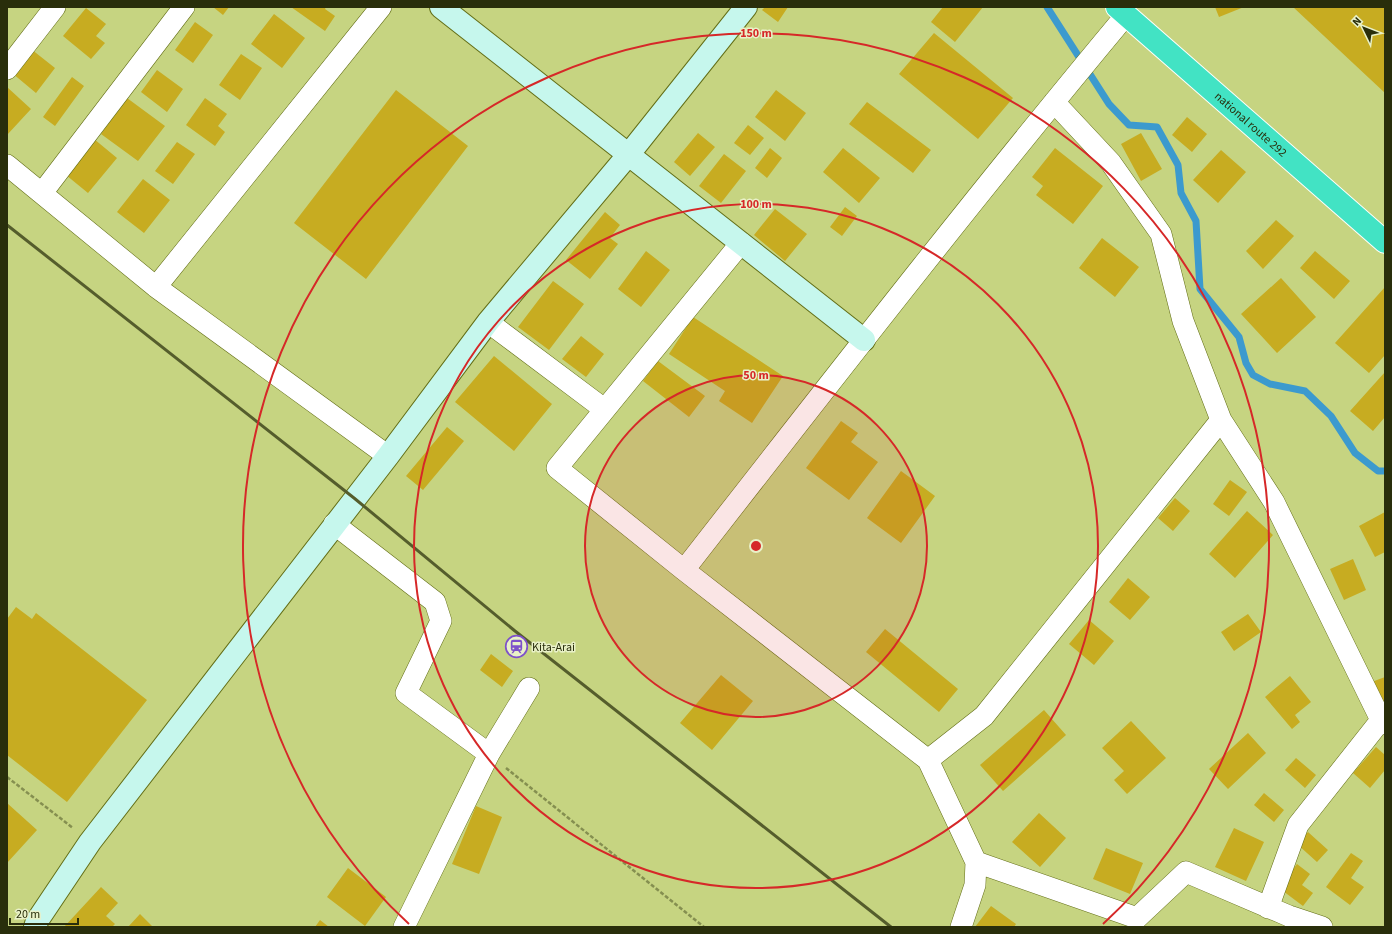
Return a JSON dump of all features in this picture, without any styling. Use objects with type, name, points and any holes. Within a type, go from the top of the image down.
[{"type":"highway","name":"national route 292","points":[[1126,10],[1385,242]]},
{"type":"street","points":[[7,69],[55,7]]},
{"type":"street","points":[[42,193],[184,7]]},
{"type":"street","points":[[156,287],[381,7]]},
{"type":"street","points":[[442,7],[864,340]]},
{"type":"street","points":[[35,927],[38,920],[90,842],[388,456],[488,322],[629,154],[743,8]]},
{"type":"street","points":[[684,570],[864,340],[1126,10]]},
{"type":"street","points":[[1054,102],[1111,163],[1162,234],[1183,321],[1221,420],[1274,502],[1383,722],[1298,825],[1268,908]]},
{"type":"street","points":[[7,165],[156,287],[388,456]]},
{"type":"street","points":[[740,243],[557,468],[684,570],[928,760],[976,862],[975,885],[961,927]]},
{"type":"street","points":[[488,322],[604,409]]},
{"type":"street","points":[[928,760],[984,716],[1221,420]]},
{"type":"street","points":[[334,524],[435,602],[441,621],[406,693],[489,754]]},
{"type":"street","points":[[404,927],[489,754],[529,688]]},
{"type":"street","points":[[976,862],[1137,918],[1186,872],[1268,908],[1322,927]]},
{"type":"path","points":[[489,754],[704,927]]},
{"type":"path","points":[[7,777],[90,842]]},
{"type":"building","points":[[213,7],[229,7],[223,15]]},
{"type":"building","points":[[291,7],[326,7],[325,9],[335,16],[325,31]]},
{"type":"building","points":[[765,7],[788,7],[778,22],[762,10]]},
{"type":"building","points":[[943,7],[983,7],[955,42],[931,22]]},
{"type":"building","points":[[1215,7],[1244,7],[1219,17]]},
{"type":"building","points":[[1293,7],[1385,7],[1385,93]]},
{"type":"building","points":[[86,8],[106,24],[96,36],[105,43],[91,59],[63,36]]},
{"type":"building","points":[[274,14],[305,38],[282,68],[251,44]]},
{"type":"building","points":[[195,22],[213,35],[193,63],[175,50]]},
{"type":"building","points":[[934,33],[1013,98],[978,139],[899,74]]},
{"type":"building","points":[[31,49],[55,68],[36,93],[12,73]]},
{"type":"building","points":[[241,54],[262,68],[240,100],[219,85]]},
{"type":"building","points":[[157,70],[183,89],[167,112],[141,92]]},
{"type":"building","points":[[72,77],[84,86],[55,126],[43,117]]},
{"type":"building","points":[[7,87],[31,109],[7,135]]},
{"type":"building","points":[[396,90],[468,146],[366,279],[294,223]]},
{"type":"building","points":[[776,90],[806,113],[785,141],[755,117]]},
{"type":"building","points":[[127,98],[165,126],[138,161],[101,134]]},
{"type":"building","points":[[205,98],[227,114],[218,126],[225,132],[215,146],[186,125]]},
{"type":"building","points":[[867,102],[931,150],[913,173],[849,124]]},
{"type":"building","points":[[1187,117],[1207,134],[1192,152],[1172,135]]},
{"type":"building","points":[[748,125],[764,138],[750,155],[734,143]]},
{"type":"building","points":[[698,133],[715,147],[690,176],[674,162]]},
{"type":"building","points":[[1141,133],[1162,169],[1141,181],[1121,144]]},
{"type":"building","points":[[94,139],[117,158],[88,193],[66,175]]},
{"type":"building","points":[[177,142],[195,154],[173,184],[155,171]]},
{"type":"building","points":[[770,148],[782,158],[767,178],[755,168]]},
{"type":"building","points":[[843,148],[880,178],[859,203],[823,172]]},
{"type":"building","points":[[1055,148],[1103,186],[1073,224],[1036,195],[1043,186],[1032,177]]},
{"type":"building","points":[[1221,150],[1246,172],[1218,203],[1193,180]]},
{"type":"building","points":[[724,154],[746,171],[721,203],[699,186]]},
{"type":"building","points":[[143,179],[170,200],[144,233],[117,212]]},
{"type":"building","points":[[845,207],[857,216],[842,236],[830,227]]},
{"type":"building","points":[[775,209],[807,234],[785,261],[754,235]]},
{"type":"building","points":[[605,212],[620,225],[610,238],[618,244],[590,279],[566,260]]},
{"type":"building","points":[[1276,220],[1294,236],[1263,269],[1246,251]]},
{"type":"building","points":[[1102,238],[1139,267],[1115,297],[1079,268]]},
{"type":"building","points":[[646,251],[670,270],[641,307],[618,289]]},
{"type":"building","points":[[1315,251],[1350,281],[1334,299],[1300,268]]},
{"type":"building","points":[[1281,278],[1316,317],[1277,353],[1241,314]]},
{"type":"building","points":[[553,281],[584,304],[549,350],[518,327]]},
{"type":"building","points":[[1385,287],[1385,355],[1369,373],[1335,343]]},
{"type":"building","points":[[693,317],[783,376],[752,423],[719,401],[725,391],[669,354]]},
{"type":"building","points":[[581,336],[604,354],[586,377],[562,359]]},
{"type":"building","points":[[494,356],[552,404],[514,451],[455,402]]},
{"type":"building","points":[[658,361],[705,396],[689,417],[643,381]]},
{"type":"building","points":[[1385,372],[1385,417],[1373,431],[1350,411]]},
{"type":"building","points":[[841,421],[858,433],[851,442],[878,462],[849,500],[806,468]]},
{"type":"building","points":[[447,427],[464,441],[423,490],[406,476]]},
{"type":"building","points":[[901,471],[935,496],[901,543],[867,518]]},
{"type":"building","points":[[1230,480],[1247,492],[1229,516],[1213,504]]},
{"type":"building","points":[[1175,498],[1190,511],[1173,531],[1158,518]]},
{"type":"building","points":[[1247,511],[1273,535],[1235,578],[1209,554]]},
{"type":"building","points":[[1385,512],[1385,552],[1375,557],[1359,526]]},
{"type":"building","points":[[1353,559],[1366,590],[1344,600],[1330,569]]},
{"type":"building","points":[[1128,578],[1150,597],[1130,620],[1109,602]]},
{"type":"building","points":[[16,607],[32,619],[36,613],[147,700],[67,802],[7,755],[7,619]]},
{"type":"building","points":[[1248,614],[1261,632],[1234,651],[1221,632]]},
{"type":"building","points":[[1089,620],[1114,641],[1094,665],[1069,644]]},
{"type":"building","points":[[885,629],[958,689],[939,712],[866,652]]},
{"type":"building","points":[[491,654],[513,671],[502,687],[480,670]]},
{"type":"building","points":[[721,675],[753,701],[712,750],[680,723]]},
{"type":"building","points":[[1290,676],[1311,702],[1295,715],[1300,722],[1292,729],[1265,697]]},
{"type":"building","points":[[1385,677],[1385,714],[1369,683]]},
{"type":"building","points":[[1044,710],[1066,735],[1003,791],[980,765]]},
{"type":"building","points":[[1131,721],[1166,758],[1127,794],[1114,780],[1124,771],[1102,748]]},
{"type":"building","points":[[1248,733],[1266,753],[1228,789],[1209,769]]},
{"type":"building","points":[[1376,747],[1385,755],[1385,770],[1370,788],[1353,773]]},
{"type":"building","points":[[1296,758],[1316,775],[1305,788],[1285,770]]},
{"type":"building","points":[[1264,793],[1284,810],[1274,822],[1254,805]]},
{"type":"building","points":[[7,803],[37,830],[7,863]]},
{"type":"building","points":[[476,806],[502,817],[479,874],[452,864]]},
{"type":"building","points":[[1039,813],[1066,838],[1040,867],[1012,842]]},
{"type":"building","points":[[1234,828],[1264,842],[1246,881],[1215,867]]},
{"type":"building","points":[[1308,832],[1328,850],[1317,862],[1297,844]]},
{"type":"building","points":[[1106,848],[1143,863],[1130,894],[1093,879]]},
{"type":"building","points":[[1351,853],[1363,861],[1351,878],[1364,887],[1350,905],[1326,887]]},
{"type":"building","points":[[1297,864],[1310,874],[1302,885],[1313,893],[1303,906],[1279,888]]},
{"type":"building","points":[[348,868],[386,897],[365,926],[327,897]]},
{"type":"building","points":[[101,887],[118,903],[106,916],[115,924],[112,927],[64,927]]},
{"type":"building","points":[[991,906],[1016,924],[1014,927],[975,927]]},
{"type":"building","points":[[140,914],[153,927],[128,927]]},
{"type":"building","points":[[320,920],[329,927],[315,927]]},
{"type":"waterway","points":[[1047,7],[1109,104],[1129,125],[1157,127],[1178,165],[1181,193],[1196,221],[1200,289],[1239,337],[1246,363],[1253,375],[1270,384],[1305,391],[1331,416],[1355,453],[1378,471],[1385,471]]},
{"type":"railway","points":[[7,225],[354,498],[515,631],[891,927]]},
{"type":"place","name":"Kita-Arai","points":[[516,647]]}]
